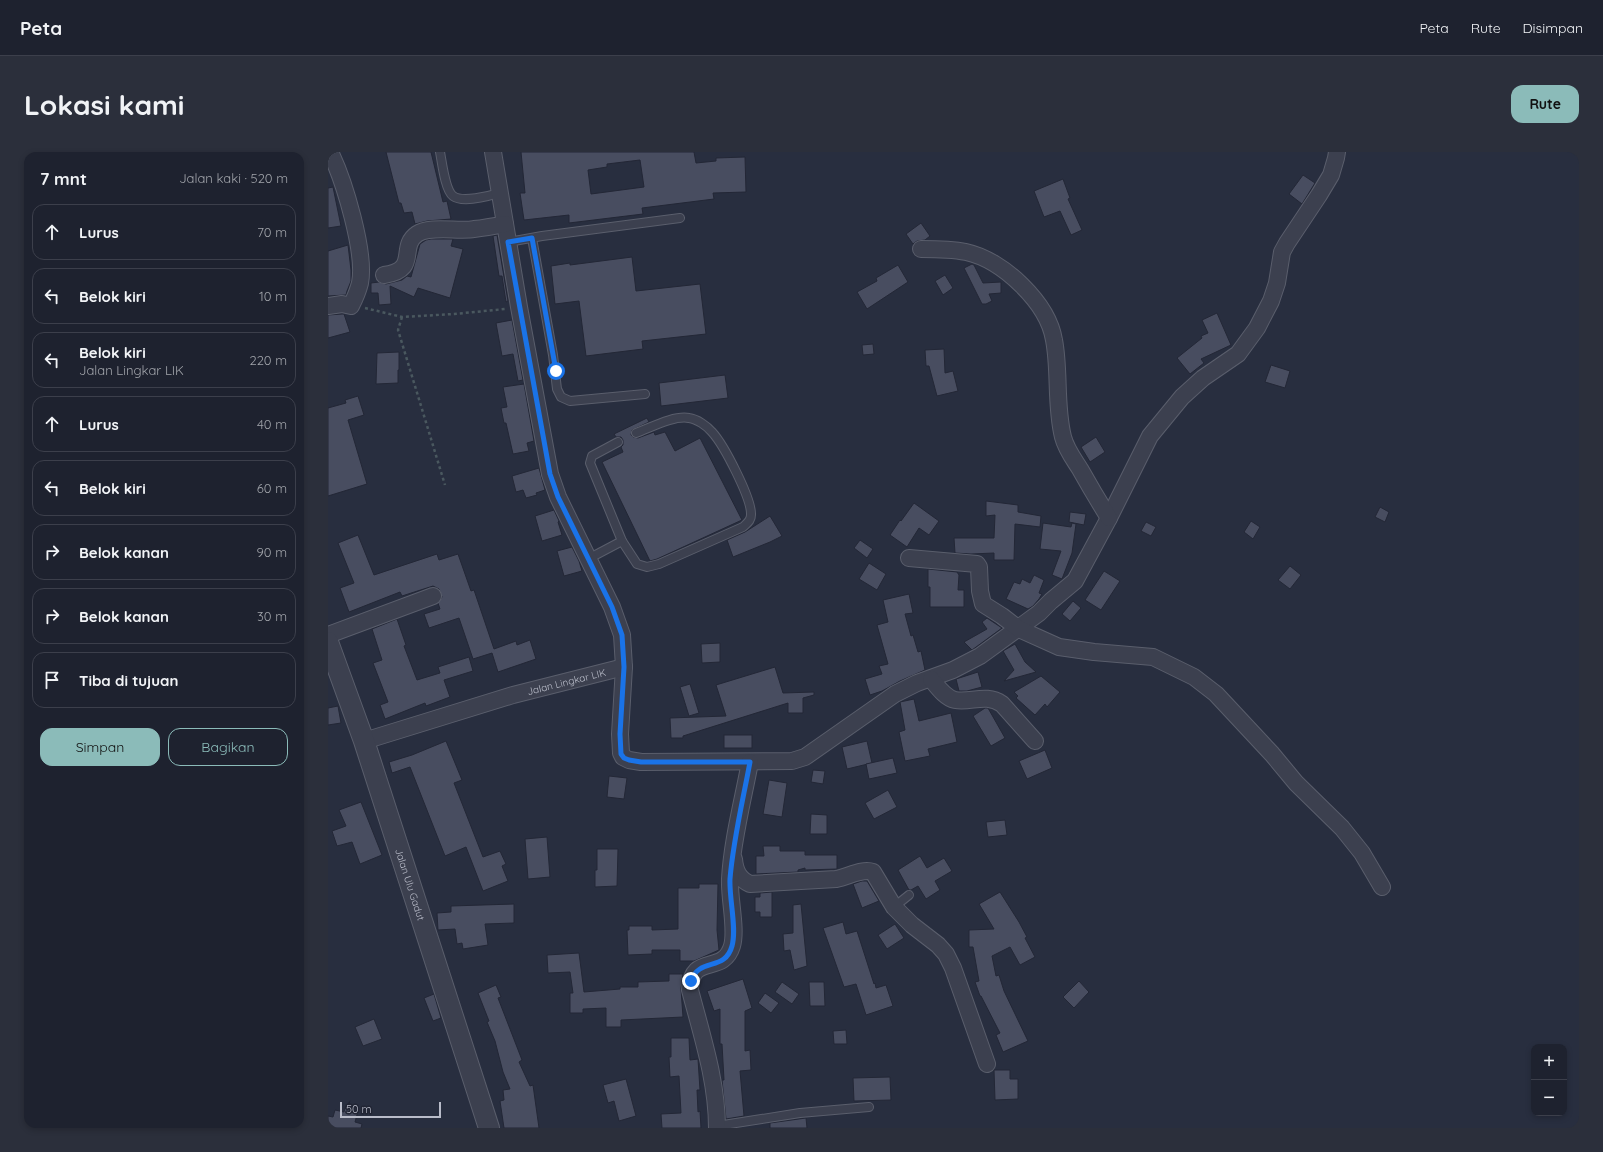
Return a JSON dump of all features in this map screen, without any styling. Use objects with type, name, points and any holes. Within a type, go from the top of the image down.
[{"type":"street","points":[[328,306],[342,304],[351,306],[360,282],[360,260],[356,236],[339,172],[330,152]]},
{"type":"street","points":[[493,152],[519,307],[550,474],[558,497],[612,607],[622,635],[624,667],[620,734],[621,754],[624,758],[641,762],[792,761],[805,757],[895,694],[917,683],[953,670],[980,656],[1039,613],[1074,581],[1109,518],[1150,436],[1163,418],[1202,378],[1238,354],[1257,328],[1271,301],[1277,283],[1282,252],[1331,175],[1337,152]]},
{"type":"street","points":[[384,275],[396,274],[401,271],[404,266],[412,238],[418,233],[431,230],[474,230],[505,224]]},
{"type":"street","points":[[921,250],[944,248],[968,252],[990,261],[1019,282],[1038,303],[1049,320],[1054,340],[1060,417],[1063,436],[1068,452],[1109,518]]},
{"type":"street","points":[[909,558],[977,564],[979,567],[980,592],[983,604],[1019,629],[1059,647],[1094,652],[1153,657],[1194,677],[1216,694],[1272,754],[1296,783],[1342,828],[1362,854],[1382,887]]},
{"type":"street","points":[[328,635],[433,596]]},
{"type":"street","name":"Jalan Ulu Gadut","points":[[328,642],[364,741],[489,1128]]},
{"type":"street","name":"Jalan Lingkar LIK","points":[[364,741],[513,695],[624,667]]},
{"type":"street","points":[[931,679],[946,695],[955,700],[996,700],[1002,704],[1035,741]]},
{"type":"street","points":[[717,1127],[711,1070],[690,990],[693,973],[700,967],[719,962],[726,957],[732,947],[733,936],[730,880],[750,762]]},
{"type":"street","points":[[734,853],[737,873],[742,880],[750,884],[836,879],[869,870],[873,872],[894,907],[912,925],[938,945],[946,954],[953,968],[987,1064]]},
{"type":"lane","points":[[440,152],[448,190],[454,197],[462,199],[499,193]]},
{"type":"lane","points":[[508,242],[542,236],[680,218]]},
{"type":"lane","points":[[532,238],[554,355],[557,389],[561,397],[570,401],[646,394]]},
{"type":"lane","points":[[618,442],[592,456],[590,464],[622,541],[637,564],[647,567],[659,564],[743,527],[750,521],[751,514],[744,491],[729,458],[712,432],[700,422],[688,418],[676,418],[636,433]]},
{"type":"lane","points":[[588,559],[622,541]]},
{"type":"lane","points":[[894,907],[909,894]]},
{"type":"lane","points":[[717,1127],[787,1115],[869,1107]]},
{"type":"path","points":[[351,306],[376,310],[402,317],[454,314],[519,307]]},
{"type":"path","points":[[402,317],[398,330],[445,485]]},
{"type":"building","points":[[386,152],[431,152],[443,202],[447,201],[451,219],[427,221],[415,224],[412,212],[404,213],[401,203],[399,203]]},
{"type":"building","points":[[521,152],[694,152],[696,163],[716,161],[716,158],[745,157],[746,192],[713,193],[714,199],[642,208],[643,214],[569,223],[569,215],[524,220],[520,193],[525,193]],"holes":[[[640,160],[644,187],[591,194],[588,170],[607,167],[607,164]]]},
{"type":"building","points":[[1303,175],[1315,183],[1302,204],[1289,194]]},
{"type":"building","points":[[1063,179],[1070,198],[1068,199],[1082,230],[1071,235],[1060,211],[1044,217],[1034,191]]},
{"type":"building","points":[[333,187],[341,226],[328,228],[328,188]]},
{"type":"building","points":[[921,223],[930,236],[925,240],[917,241],[913,244],[906,234]]},
{"type":"building","points":[[497,235],[508,301],[506,302],[502,276],[499,276],[493,236]]},
{"type":"building","points":[[431,239],[453,239],[451,246],[463,249],[450,298],[418,288],[414,297],[390,286],[391,304],[379,305],[378,293],[371,293],[371,283],[379,282],[386,284],[402,280],[407,276],[411,277],[420,244]]},
{"type":"building","points":[[348,245],[351,281],[346,295],[328,296],[328,251]]},
{"type":"building","points":[[632,257],[636,291],[700,284],[706,334],[642,341],[643,349],[586,356],[579,301],[555,304],[551,266]]},
{"type":"building","points":[[972,264],[974,265],[983,283],[1001,282],[1001,293],[989,294],[992,301],[986,304],[982,304],[964,268]]},
{"type":"building","points":[[898,265],[908,282],[867,309],[857,292],[877,281],[876,278]]},
{"type":"building","points":[[945,275],[953,288],[943,295],[935,281]]},
{"type":"building","points":[[1217,313],[1231,345],[1201,359],[1204,363],[1190,374],[1177,358],[1202,338],[1201,336],[1208,333],[1202,320]]},
{"type":"building","points":[[344,314],[350,332],[328,338],[328,315]]},
{"type":"building","points":[[512,320],[523,380],[518,381],[513,354],[502,356],[496,323]]},
{"type":"building","points":[[873,344],[874,354],[863,355],[862,345]]},
{"type":"building","points":[[944,349],[945,373],[953,371],[958,391],[937,396],[929,366],[926,366],[925,350]]},
{"type":"building","points":[[399,352],[398,383],[376,384],[377,353]]},
{"type":"building","points":[[1271,365],[1290,371],[1285,388],[1265,382]]},
{"type":"building","points":[[725,375],[728,398],[661,406],[659,383]]},
{"type":"building","points":[[524,384],[534,441],[527,443],[529,451],[513,454],[501,408],[507,407],[503,387]]},
{"type":"building","points":[[358,396],[364,415],[348,420],[367,484],[328,496],[328,408],[346,403],[345,400]]},
{"type":"building","points":[[647,418],[649,422],[632,430],[631,435],[633,437],[638,438],[654,432],[655,435],[665,432],[675,451],[700,438],[742,520],[650,561],[602,462],[623,452],[621,447],[623,445],[623,440],[621,437],[616,437],[614,434]]},
{"type":"building","points":[[1096,437],[1105,452],[1090,462],[1081,447]]},
{"type":"building","points":[[539,468],[545,490],[536,493],[537,495],[526,498],[523,490],[516,492],[512,476]]},
{"type":"building","points":[[986,501],[1018,505],[1018,512],[1041,516],[1040,527],[1015,524],[1014,560],[994,560],[994,553],[955,553],[954,538],[994,538],[995,515],[986,516]]},
{"type":"building","points":[[914,503],[939,521],[929,535],[919,528],[907,547],[890,535]]},
{"type":"building","points":[[1380,507],[1389,512],[1385,522],[1375,517]]},
{"type":"building","points":[[554,510],[559,521],[562,535],[542,541],[535,516]]},
{"type":"building","points":[[1070,512],[1086,514],[1084,525],[1069,522]]},
{"type":"building","points":[[770,516],[782,536],[733,557],[727,540],[745,532]]},
{"type":"building","points":[[1251,521],[1260,527],[1253,539],[1244,532]]},
{"type":"building","points":[[1146,522],[1156,527],[1151,536],[1141,531]]},
{"type":"building","points":[[1043,523],[1071,527],[1072,523],[1076,524],[1072,553],[1062,579],[1052,575],[1061,551],[1040,549]]},
{"type":"building","points":[[358,535],[374,575],[437,554],[439,560],[458,554],[471,591],[474,590],[494,649],[516,641],[517,645],[530,640],[536,659],[498,672],[492,653],[473,659],[459,618],[429,628],[424,614],[440,609],[438,603],[442,597],[439,589],[433,586],[402,596],[400,592],[349,612],[340,588],[354,583],[338,543]]},
{"type":"building","points":[[860,540],[873,549],[867,558],[854,548]]},
{"type":"building","points":[[572,547],[582,571],[564,576],[557,551]]},
{"type":"building","points":[[869,563],[886,574],[877,590],[859,579]]},
{"type":"building","points":[[1290,566],[1301,575],[1290,589],[1278,580]]},
{"type":"building","points":[[928,569],[957,572],[959,575],[958,590],[964,590],[964,607],[930,607]]},
{"type":"building","points":[[1104,571],[1120,581],[1101,610],[1085,600]]},
{"type":"building","points":[[1034,575],[1044,580],[1039,593],[1042,594],[1033,606],[1028,609],[1006,599],[1014,582],[1020,584],[1022,579],[1030,583]]},
{"type":"building","points":[[909,594],[913,613],[905,614],[911,636],[913,635],[918,652],[921,651],[925,670],[882,691],[870,695],[865,679],[882,674],[879,666],[888,664],[877,625],[888,622],[883,600]]},
{"type":"building","points":[[1073,601],[1081,608],[1070,621],[1062,614]]},
{"type":"building","points":[[987,618],[1002,628],[972,650],[964,642],[987,629],[982,622]]},
{"type":"building","points":[[397,619],[406,645],[404,646],[417,680],[440,673],[438,667],[469,657],[473,671],[444,680],[450,697],[426,706],[425,703],[385,719],[380,705],[388,702],[373,663],[382,660],[372,629]]},
{"type":"building","points":[[720,643],[720,662],[702,663],[701,644]]},
{"type":"building","points":[[1015,644],[1025,662],[1036,672],[1004,681],[1014,670],[1003,651]]},
{"type":"building","points":[[775,667],[783,693],[814,692],[814,695],[803,698],[803,713],[788,713],[788,703],[683,736],[683,738],[671,738],[670,718],[726,716],[716,685]]},
{"type":"building","points":[[978,672],[982,687],[967,691],[959,691],[956,679]]},
{"type":"building","points":[[1041,676],[1060,692],[1047,707],[1045,704],[1035,715],[1016,698],[1018,696],[1014,692]]},
{"type":"building","points":[[690,684],[699,713],[689,716],[680,687]]},
{"type":"building","points":[[914,699],[919,721],[951,713],[957,742],[928,749],[930,756],[905,761],[899,732],[905,730],[900,702]]},
{"type":"building","points":[[338,706],[341,723],[328,725],[328,708]]},
{"type":"building","points":[[985,708],[988,708],[1005,738],[991,746],[973,716]]},
{"type":"building","points":[[724,735],[752,735],[752,748],[724,748]]},
{"type":"building","points":[[446,741],[462,780],[454,783],[483,857],[500,851],[506,864],[502,866],[508,881],[483,891],[466,847],[445,856],[410,767],[392,773],[389,762],[412,755]]},
{"type":"building","points":[[867,741],[872,763],[847,769],[842,747]]},
{"type":"building","points":[[1045,750],[1052,768],[1027,779],[1019,761]]},
{"type":"building","points":[[893,758],[897,773],[869,779],[866,764]]},
{"type":"building","points":[[813,770],[825,771],[823,784],[811,782]]},
{"type":"building","points":[[609,776],[627,778],[624,799],[607,797]]},
{"type":"building","points":[[769,780],[787,783],[782,817],[763,814]]},
{"type":"building","points":[[888,790],[897,807],[874,819],[865,803]]},
{"type":"building","points":[[361,802],[382,855],[360,864],[352,842],[337,846],[332,831],[346,826],[339,810]]},
{"type":"building","points":[[811,814],[827,815],[827,834],[810,834]]},
{"type":"building","points":[[1005,820],[1007,835],[988,837],[986,822]]},
{"type":"building","points":[[547,837],[550,877],[528,879],[525,839]]},
{"type":"building","points":[[763,846],[780,846],[780,851],[805,851],[805,855],[837,855],[837,869],[805,870],[805,868],[798,870],[798,872],[756,874],[756,856],[764,856]]},
{"type":"building","points":[[597,849],[618,849],[617,886],[595,887]]},
{"type":"building","points":[[920,856],[927,868],[944,858],[952,871],[935,881],[940,890],[926,899],[918,886],[909,890],[898,870]]},
{"type":"building","points":[[867,881],[879,901],[862,908],[853,884]]},
{"type":"building","points":[[699,884],[718,884],[717,930],[719,950],[694,961],[680,961],[680,950],[652,950],[652,954],[628,955],[627,930],[629,930],[629,926],[652,926],[652,930],[678,929],[678,888],[699,888]]},
{"type":"building","points":[[772,892],[772,917],[760,917],[760,912],[755,912],[755,897],[760,897],[760,893]]},
{"type":"building","points":[[1000,892],[1019,922],[1035,957],[1020,965],[1010,947],[992,956],[996,976],[999,975],[1004,991],[1028,1041],[1003,1052],[996,1035],[1000,1033],[980,996],[975,982],[979,981],[973,947],[969,947],[969,930],[994,929],[979,904]]},
{"type":"building","points":[[514,904],[514,923],[485,924],[488,945],[463,949],[462,943],[457,944],[455,929],[438,930],[437,913],[451,912],[451,906]]},
{"type":"building","points":[[801,904],[807,966],[794,970],[790,950],[784,951],[783,934],[793,933],[793,905]]},
{"type":"building","points":[[843,922],[846,934],[857,931],[874,984],[875,983],[876,988],[886,985],[893,1006],[866,1015],[856,984],[844,987],[823,928]]},
{"type":"building","points":[[895,924],[904,938],[887,949],[878,935]]},
{"type":"building","points":[[579,953],[584,992],[620,989],[620,987],[638,987],[638,982],[669,981],[669,974],[683,974],[681,989],[683,1017],[621,1020],[621,1027],[606,1027],[606,1008],[583,1009],[583,1013],[570,1013],[570,993],[573,993],[570,972],[548,973],[547,955]]},
{"type":"building","points":[[743,979],[752,1008],[745,1011],[745,1051],[750,1050],[751,1070],[740,1071],[744,1116],[726,1119],[722,1080],[724,1080],[722,1044],[720,1044],[720,1009],[714,1011],[707,991]]},
{"type":"building","points":[[1079,981],[1089,992],[1074,1008],[1063,997]]},
{"type":"building","points":[[782,982],[799,994],[792,1004],[775,992]]},
{"type":"building","points":[[809,982],[824,982],[825,1006],[810,1006]]},
{"type":"building","points":[[496,985],[501,997],[498,998],[522,1060],[519,1062],[530,1086],[533,1085],[539,1128],[504,1128],[500,1101],[504,1100],[503,1090],[510,1089],[503,1072],[495,1041],[487,1022],[489,1021],[478,993]]},
{"type":"building","points":[[765,993],[779,1003],[771,1013],[758,1003]]},
{"type":"building","points":[[434,994],[441,1018],[433,1021],[424,998]]},
{"type":"building","points":[[374,1019],[382,1039],[363,1046],[355,1027]]},
{"type":"building","points":[[846,1030],[847,1044],[834,1044],[833,1031]]},
{"type":"building","points":[[671,1038],[689,1038],[690,1060],[698,1059],[700,1090],[697,1090],[698,1112],[700,1111],[701,1128],[662,1128],[661,1114],[681,1113],[679,1076],[670,1077],[669,1057],[671,1057]]},
{"type":"building","points":[[994,1070],[1010,1070],[1010,1079],[1018,1079],[1018,1099],[995,1100]]},
{"type":"building","points":[[890,1077],[891,1100],[854,1101],[853,1078]]},
{"type":"building","points":[[626,1079],[636,1116],[619,1121],[614,1101],[608,1103],[603,1085]]},
{"type":"building","points":[[345,1108],[358,1111],[355,1122],[362,1124],[361,1128],[328,1128],[328,1116],[333,1117],[335,1110],[344,1112]]},
{"type":"building","points":[[806,1118],[807,1128],[770,1128],[770,1123]]},
{"type":"route","points":[[556,371],[532,238],[508,242],[550,474],[558,497],[612,607],[622,635],[624,667],[620,734],[621,754],[624,758],[641,762],[750,762],[731,867],[730,892],[733,936],[732,947],[726,957],[719,962],[700,967],[693,973],[691,981]]}]
